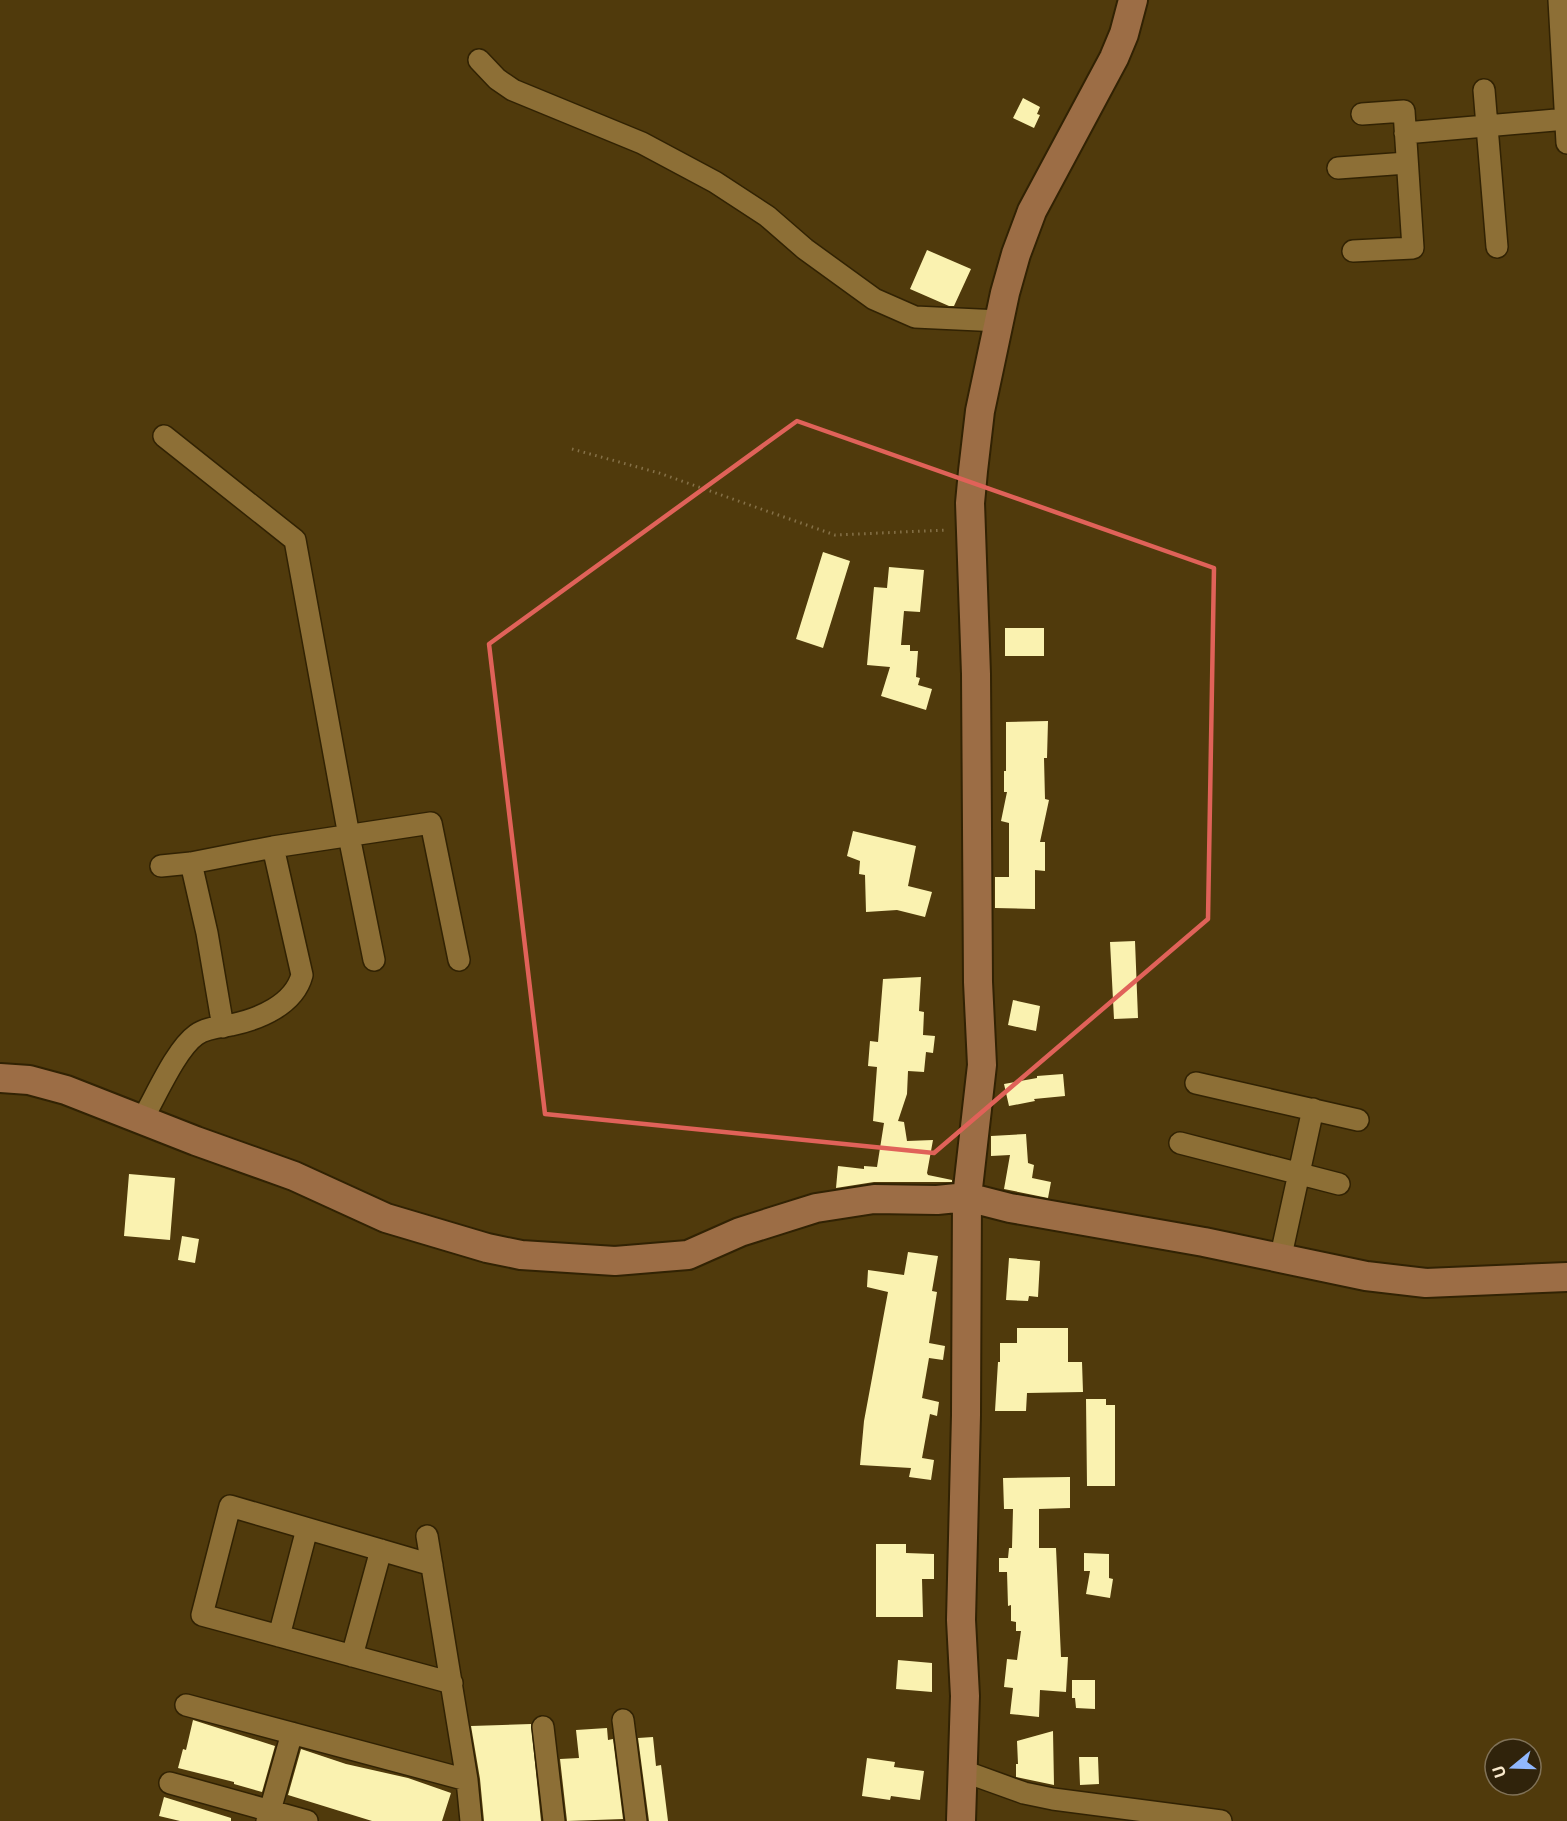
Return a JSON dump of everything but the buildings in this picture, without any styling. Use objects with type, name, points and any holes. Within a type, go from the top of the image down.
[{"type":"street","points":[[961,1821],[965,1696],[961,1620],[966,1415],[967,1197],[982,1065],[978,982],[976,674],[970,503],[980,411],[1016,254],[1032,211],[1114,58],[1124,34],[1133,0]]},
{"type":"street","points":[[1559,0],[1567,143]]},
{"type":"street","points":[[479,60],[497,79],[513,90],[642,143],[715,182],[767,216],[805,249],[874,299],[915,317],[1000,321]]},
{"type":"street","points":[[1484,90],[1497,247]]},
{"type":"street","points":[[1353,251],[1413,248],[1404,111],[1362,114]]},
{"type":"street","points":[[1405,133],[1566,119]]},
{"type":"street","points":[[1338,168],[1407,163]]},
{"type":"street","points":[[164,436],[295,540],[374,960]]},
{"type":"street","points":[[161,866],[191,864],[273,847],[431,824],[459,960]]},
{"type":"street","points":[[142,1120],[179,1054],[198,1033],[239,1023],[270,1012],[288,999],[299,987],[302,975],[273,847]]},
{"type":"street","points":[[191,864],[207,933],[223,1027]]},
{"type":"street","points":[[0,1078],[29,1080],[66,1090],[294,1176],[386,1218],[487,1248],[521,1255],[615,1261],[688,1255],[740,1232],[816,1208],[874,1199],[937,1200],[967,1197],[1010,1208],[1204,1242],[1280,1260],[1366,1276],[1426,1283],[1567,1277]]},
{"type":"street","points":[[1196,1083],[1358,1120]]},
{"type":"street","points":[[1280,1260],[1313,1109]]},
{"type":"street","points":[[1180,1143],[1339,1184]]},
{"type":"street","points":[[432,1565],[230,1506],[201,1615],[452,1683]]},
{"type":"street","points":[[279,1636],[307,1528]]},
{"type":"street","points":[[428,1536],[467,1780],[471,1821]]},
{"type":"street","points":[[352,1656],[381,1550]]},
{"type":"street","points":[[186,1705],[467,1780]]},
{"type":"street","points":[[623,1720],[636,1821]]},
{"type":"street","points":[[543,1727],[554,1821]]},
{"type":"street","points":[[268,1816],[292,1733]]},
{"type":"street","points":[[963,1771],[1024,1793],[1053,1799],[1084,1801],[1221,1821]]},
{"type":"street","points":[[170,1783],[268,1816],[307,1821]]},
{"type":"path","points":[[572,449],[659,473],[836,535],[970,529]]},
{"type":"highlighted area","points":[[797,421],[1214,568],[1208,919],[934,1153],[545,1114],[489,644]]}]
